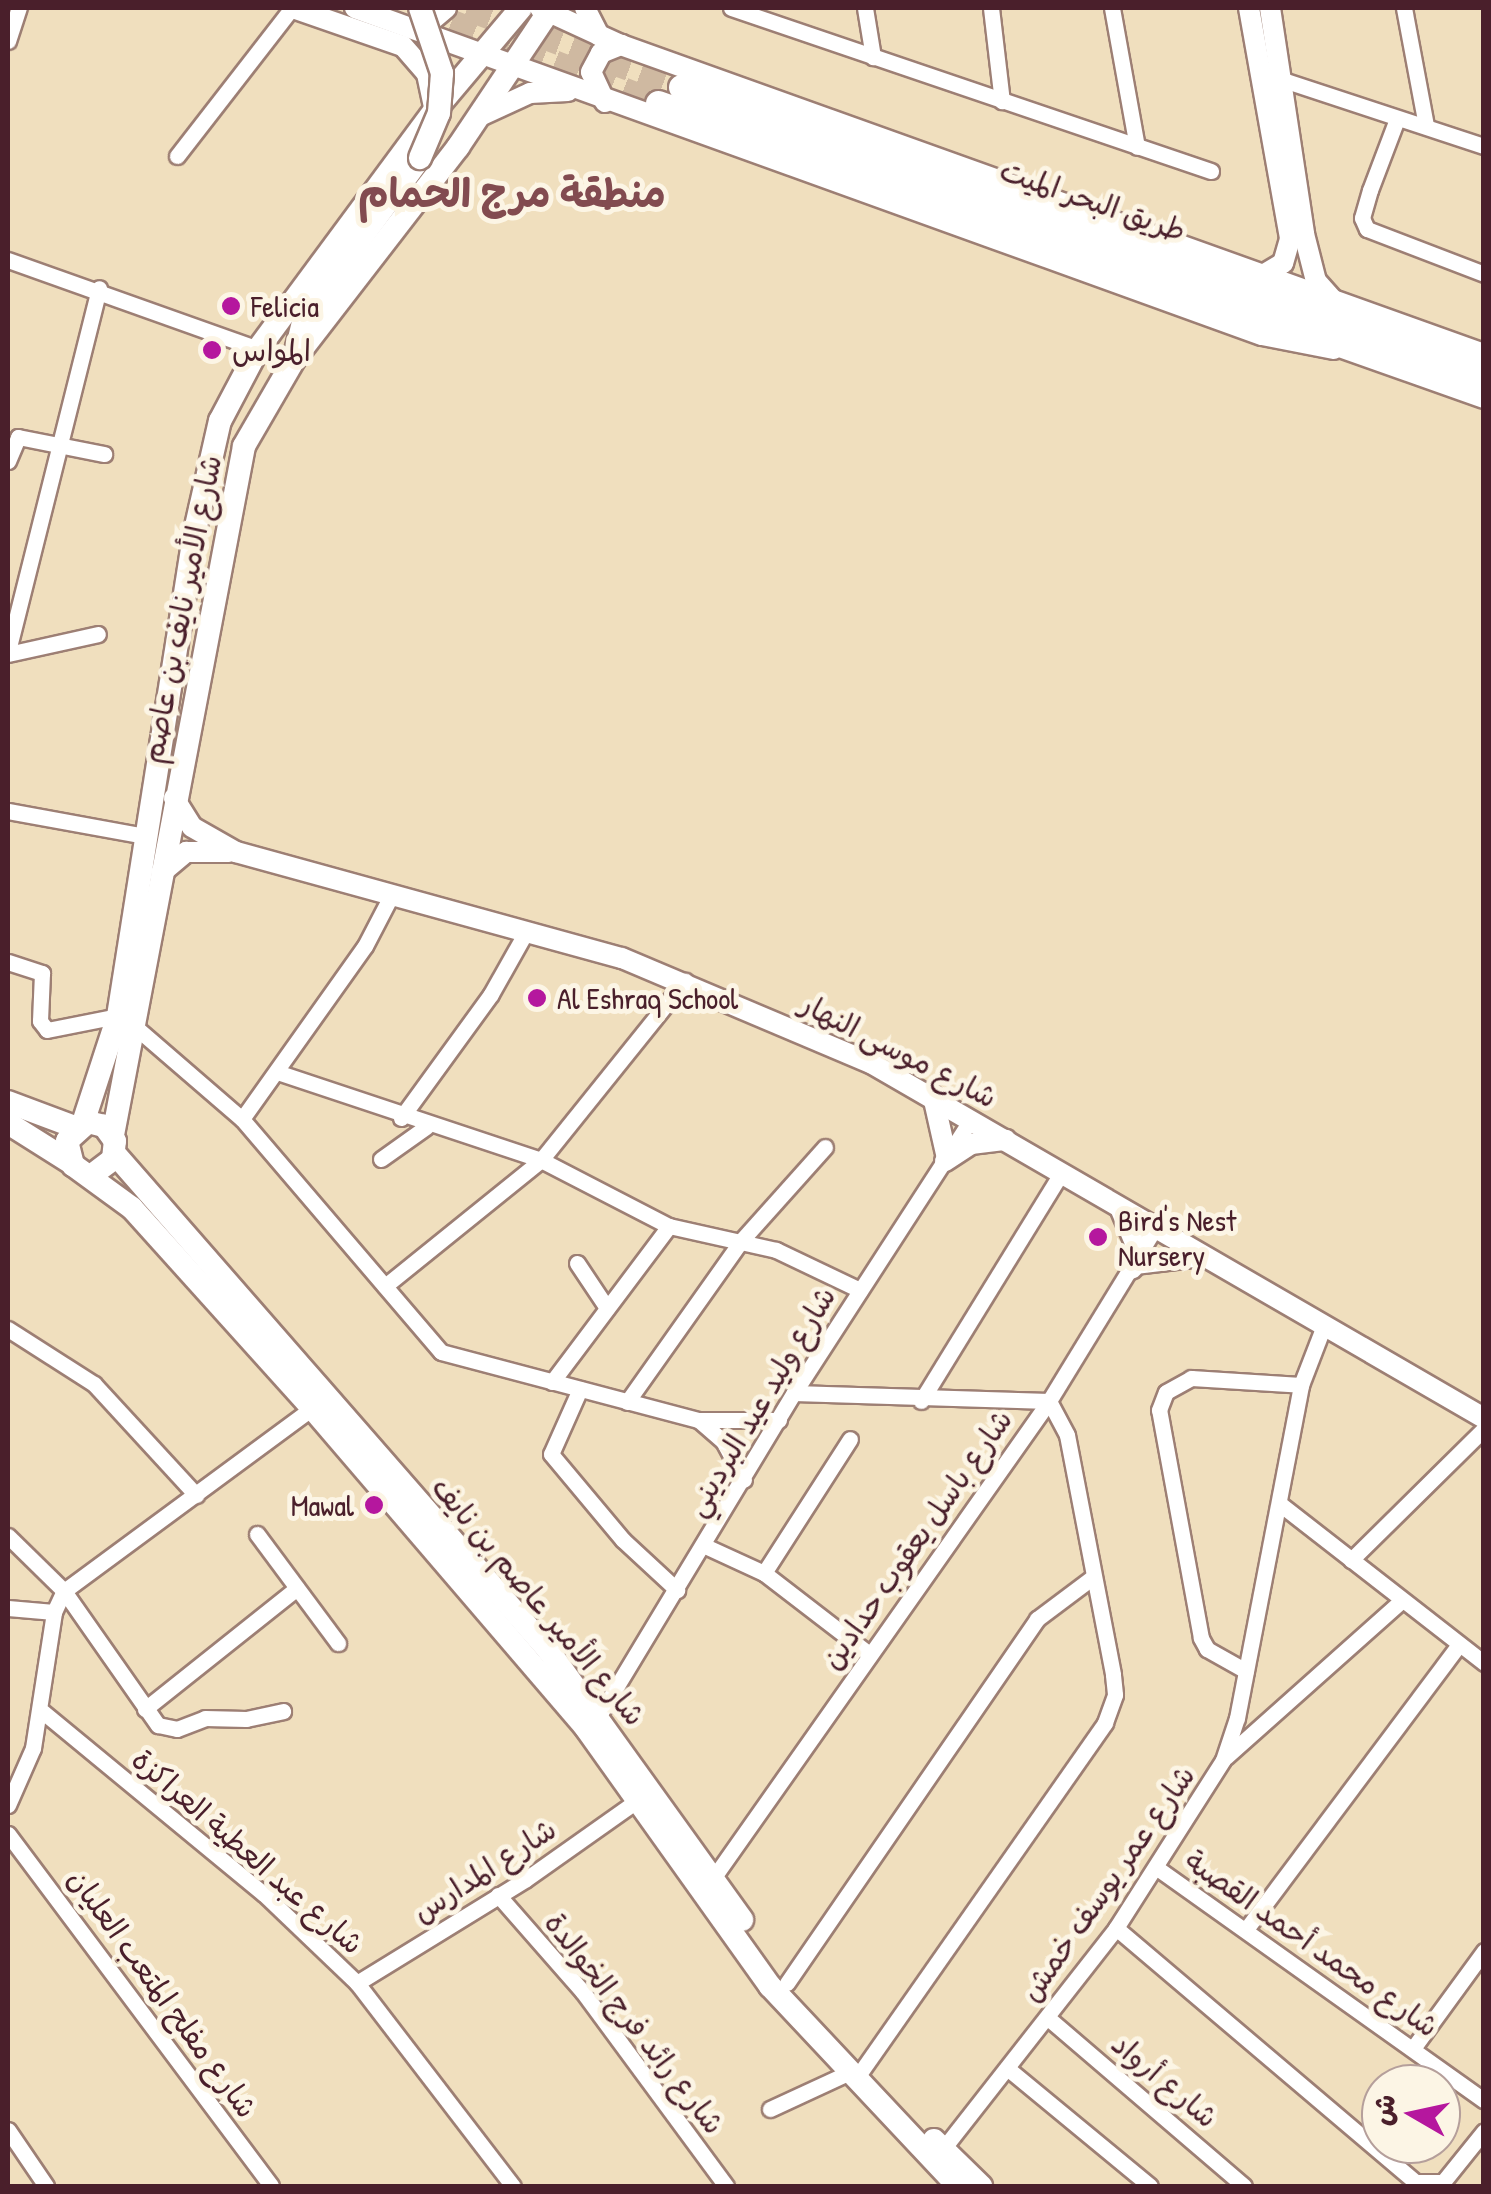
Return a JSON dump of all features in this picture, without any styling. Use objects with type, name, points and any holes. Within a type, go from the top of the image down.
[{"type":"main road","name":"شارع الأمير نايف بن عاصم","points":[[114,1144],[146,836],[206,463],[230,397],[258,350],[434,110],[522,8]]},
{"type":"main road","name":"شارع الأمير نايف بن عاصم","points":[[84,1169],[66,1146],[126,1021],[161,873],[234,481],[261,409],[295,358],[480,116],[546,9]]},
{"type":"main road","points":[[295,358],[305,314],[420,158],[439,113],[442,72],[420,19]]},
{"type":"main road","name":"طريق البحر الميت","points":[[681,87],[1484,373]]},
{"type":"main road","points":[[658,104],[1484,395]]},
{"type":"main road","points":[[8,1102],[79,1125],[100,1124],[114,1144],[84,1169]]},
{"type":"main road","name":"شارع الأمير عاصم بن نايف","points":[[8,1123],[84,1169],[132,1208],[312,1408],[586,1728],[770,1986],[855,2071],[981,2186]]},
{"type":"main road","name":"شارع الأمير عاصم بن نايف","points":[[114,1144],[600,1714],[787,1982],[855,2071],[952,2184]]},
{"type":"street","points":[[8,42],[19,8]]},
{"type":"street","points":[[177,156],[292,8],[404,46],[427,74],[434,110]]},
{"type":"street","points":[[355,8],[420,19],[482,54],[606,103],[1262,335],[1360,350]]},
{"type":"street","points":[[420,19],[446,8]]},
{"type":"street","points":[[585,8],[599,36]]},
{"type":"street","points":[[730,8],[1211,172]]},
{"type":"street","points":[[864,8],[873,57]]},
{"type":"street","points":[[992,8],[1002,101]]},
{"type":"street","points":[[1112,8],[1138,147]]},
{"type":"street","points":[[1249,8],[1290,239],[1283,263],[1260,276]]},
{"type":"street","points":[[1270,8],[1312,268],[1333,300]]},
{"type":"street","points":[[1404,8],[1426,125]]},
{"type":"street","name":"طريق البحر الميت","points":[[546,9],[621,45],[1484,354]]},
{"type":"street","points":[[606,103],[595,92],[592,72],[602,53],[621,45]]},
{"type":"street","points":[[1261,75],[1283,78],[1484,146]]},
{"type":"street","points":[[480,116],[530,93],[585,94]]},
{"type":"street","points":[[1397,119],[1362,218],[1367,229],[1484,274]]},
{"type":"street","points":[[8,260],[100,288],[258,350]]},
{"type":"street","points":[[98,634],[8,653],[100,288]]},
{"type":"street","points":[[8,461],[18,437],[104,454]]},
{"type":"street","name":"شارع موسى النهار","points":[[174,798],[192,827],[236,852],[527,930],[685,981],[933,1096],[1323,1328],[1484,1418]]},
{"type":"street","points":[[8,811],[146,836]]},
{"type":"street","name":"شارع موسى النهار","points":[[161,873],[186,852],[236,852]]},
{"type":"street","points":[[242,1119],[365,946],[391,896]]},
{"type":"street","points":[[402,1118],[491,994],[527,930]]},
{"type":"street","points":[[8,962],[43,976],[40,1020],[47,1030],[126,1021],[242,1119],[440,1352],[698,1420],[749,1425],[778,1420]]},
{"type":"street","points":[[385,1286],[541,1160],[685,981]]},
{"type":"street","points":[[277,1072],[426,1127],[541,1160],[669,1226],[740,1241],[810,1262],[860,1290]]},
{"type":"street","points":[[933,1096],[946,1159],[971,1144],[1006,1140]]},
{"type":"street","name":"شارع وليد عيد البرديني","points":[[600,1714],[794,1393],[971,1119]]},
{"type":"street","points":[[381,1159],[426,1127]]},
{"type":"street","points":[[627,1402],[740,1241],[825,1146]]},
{"type":"street","points":[[921,1401],[1061,1173]]},
{"type":"street","points":[[1120,1208],[1136,1246],[1134,1267],[1202,1256]]},
{"type":"street","points":[[552,1382],[669,1226]]},
{"type":"street","name":"شارع باسل يعقوب حدادين","points":[[714,1876],[1049,1400],[1156,1228]]},
{"type":"street","points":[[577,1263],[607,1308]]},
{"type":"street","name":"شارع عمر يوسف خمش","points":[[943,2148],[1116,1928],[1223,1760],[1246,1671],[1301,1385],[1323,1328]]},
{"type":"street","points":[[8,1329],[94,1384],[196,1495]]},
{"type":"street","points":[[1246,1671],[1202,1644],[1159,1410],[1166,1392],[1190,1378],[1301,1385]]},
{"type":"street","points":[[580,1389],[550,1454],[623,1540],[677,1590]]},
{"type":"street","points":[[770,2109],[855,2071],[1110,1711],[1112,1675],[1066,1435],[1049,1400],[921,1401],[794,1393]]},
{"type":"street","points":[[8,1805],[43,1712],[54,1612],[64,1591],[312,1408]]},
{"type":"street","points":[[698,1420],[723,1440],[744,1480]]},
{"type":"street","points":[[1351,1560],[1484,1429]]},
{"type":"street","points":[[764,1573],[850,1439]]},
{"type":"street","points":[[1280,1504],[1484,1664]]},
{"type":"street","points":[[258,1534],[338,1644]]},
{"type":"street","points":[[8,1536],[64,1591],[145,1708],[170,1730],[204,1718],[283,1711]]},
{"type":"street","points":[[704,1546],[764,1573],[868,1653]]},
{"type":"street","points":[[787,1982],[1037,1619],[1093,1577]]},
{"type":"street","points":[[145,1708],[298,1588]]},
{"type":"street","points":[[1223,1760],[1401,1601]]},
{"type":"street","points":[[8,1608],[54,1612]]},
{"type":"street","points":[[1246,1928],[1460,1645]]},
{"type":"street","name":"شارع عبد العطية العراكزة","points":[[43,1712],[240,1874],[357,1983],[513,2186]]},
{"type":"street","name":"شارع المدارس","points":[[357,1983],[498,1895],[638,1800]]},
{"type":"street","name":"شارع مفلح المتعب العليان","points":[[8,1834],[271,2186]]},
{"type":"street","name":"شارع محمد أحمد القصبة","points":[[1157,1868],[1484,2100]]},
{"type":"street","name":"شارع رائد فرج الخوالدة","points":[[498,1895],[583,1992],[726,2186]]},
{"type":"street","points":[[1116,1928],[1416,2182],[1443,2182],[1484,2131]]},
{"type":"street","points":[[1414,2047],[1484,1951]]},
{"type":"street","name":"شارع أرواد","points":[[1048,2018],[1244,2186]]},
{"type":"street","points":[[1007,2068],[1150,2186]]},
{"type":"street","points":[[8,2130],[46,2186]]},
{"type":"tunnel","points":[[417,8],[658,103]]},
{"type":"tunnel","points":[[467,8],[681,87]]},
{"type":"place","name":"Felicia","points":[[231,306]]},
{"type":"place","name":"المواس","points":[[212,350]]},
{"type":"place","name":"Al Eshraq School","points":[[537,998]]},
{"type":"place","name":"Bird's Nest Nursery","points":[[1098,1237]]},
{"type":"place","name":"Mawal","points":[[374,1505]]},
{"type":"district","name":"منطقة مرج الحمام","points":[[512,192]]}]
